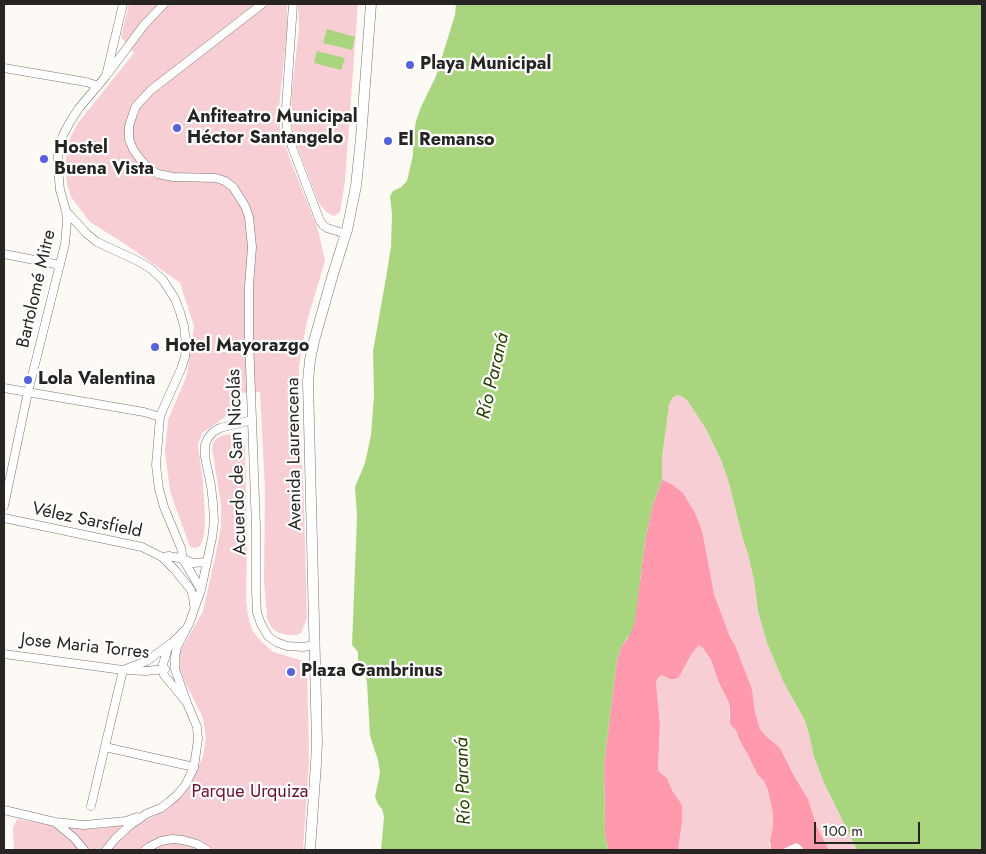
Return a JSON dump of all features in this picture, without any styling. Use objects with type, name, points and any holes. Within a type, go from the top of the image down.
[{"type":"street","name":"Bartolomé Mitre","points":[[4,506],[28,392],[65,239],[66,211],[60,190],[58,151],[70,122],[106,76],[123,4]]},
{"type":"street","points":[[106,76],[144,25],[164,4]]},
{"type":"street","name":"Acuerdo de San Nicolás","points":[[262,4],[151,90],[136,106],[132,114],[129,138],[133,149],[148,168],[158,174],[173,177],[216,178],[225,181],[232,187],[250,217],[252,246],[248,314],[256,527],[257,613],[268,636],[276,642],[287,646],[315,645]]},
{"type":"street","points":[[293,4],[285,115],[286,128],[320,221],[327,228],[346,234]]},
{"type":"street","name":"Avenida Laurencena","points":[[310,850],[316,764],[308,381],[317,326],[346,234],[352,208],[358,171],[372,4]]},
{"type":"street","points":[[4,68],[86,82],[98,86]]},
{"type":"street","points":[[66,211],[86,234],[97,242],[151,269],[163,280],[175,299],[180,312],[186,344],[185,358],[160,417],[156,465],[159,489],[164,507],[181,548],[183,559],[200,590]]},
{"type":"street","points":[[4,254],[60,265]]},
{"type":"street","points":[[4,388],[144,412],[160,417]]},
{"type":"street","name":"Acuerdo de San Nicolás","points":[[175,669],[174,657],[176,647],[189,624],[200,590],[212,538],[214,522],[205,445],[213,432],[220,428],[252,420]]},
{"type":"street","name":"Vélez Sarsfield","points":[[4,518],[142,547],[162,557],[175,570],[190,590],[193,596],[194,607]]},
{"type":"street","name":"Vélez Sarsfield","points":[[162,557],[169,556],[193,563],[206,562]]},
{"type":"street","points":[[185,630],[168,648],[164,658],[163,669],[164,675],[187,703]]},
{"type":"street","points":[[90,806],[123,670],[147,660],[173,642]]},
{"type":"street","name":"Jose Maria Torres","points":[[4,654],[123,670],[175,669]]},
{"type":"street","points":[[4,810],[55,822],[84,825],[126,821],[161,808],[178,795],[194,767],[198,739],[197,727],[175,669]]},
{"type":"street","points":[[105,747],[194,767]]},
{"type":"street","points":[[106,850],[123,831],[146,814]]},
{"type":"street","points":[[55,822],[74,838],[84,850]]},
{"type":"street","points":[[145,850],[149,846],[161,841],[172,839],[197,844],[207,850]]},
{"type":"green space","points":[[129,4],[287,4],[287,30],[279,108],[280,127],[289,157],[318,230],[325,261],[307,321],[299,366],[307,618],[301,633],[296,635],[277,632],[271,627],[267,618],[264,579],[265,488],[260,392],[240,393],[241,401],[234,409],[202,433],[198,445],[203,483],[204,536],[200,546],[196,548],[190,547],[170,491],[165,452],[168,420],[187,375],[194,326],[180,283],[90,222],[71,197],[67,184],[65,168],[71,136],[78,123],[134,53],[121,37]]},
{"type":"green space","points":[[298,4],[358,4],[345,181],[340,212],[334,216],[326,212],[319,203],[299,151],[291,122],[292,91],[299,27]]},
{"type":"green space","points":[[677,395],[687,400],[706,429],[722,462],[748,554],[758,611],[767,643],[783,681],[805,721],[814,757],[825,785],[857,850],[829,850],[817,827],[808,799],[780,748],[760,729],[755,712],[752,689],[714,594],[709,573],[662,480],[662,458],[669,405],[671,398]]},
{"type":"green space","name":"Parque Urquiza","points":[[230,434],[235,435],[245,446],[246,599],[252,630],[273,652],[307,662],[309,762],[303,850],[14,850],[13,828],[17,819],[84,829],[106,828],[141,822],[171,806],[184,793],[194,777],[203,756],[206,738],[203,718],[180,669],[180,652],[203,611],[221,527],[221,505],[212,448],[213,443],[217,438]]},
{"type":"green space","points":[[699,645],[711,660],[728,701],[730,706],[729,718],[732,727],[736,730],[757,774],[764,781],[768,790],[773,814],[773,826],[769,845],[771,850],[678,850],[682,823],[681,803],[673,792],[667,778],[659,772],[658,768],[660,725],[656,682],[662,675],[679,677],[692,653]]},
{"type":"shaded area","points":[[662,480],[683,493],[695,513],[702,531],[714,594],[752,689],[755,712],[760,729],[780,748],[808,799],[817,827],[829,850],[804,850],[796,843],[781,850],[771,850],[770,840],[773,814],[768,790],[764,781],[757,774],[736,730],[730,723],[730,706],[711,660],[699,645],[692,653],[679,677],[670,679],[662,675],[656,682],[660,725],[658,768],[659,772],[667,778],[682,807],[678,850],[608,850],[605,834],[604,764],[617,660],[621,647],[628,638],[640,581],[652,507]]},
{"type":"water","name":"Río Paraná","points":[[456,4],[982,4],[982,850],[857,850],[825,785],[814,757],[805,721],[783,681],[767,643],[758,611],[748,554],[722,462],[706,429],[687,400],[677,395],[672,398],[669,405],[662,458],[662,480],[652,507],[645,541],[635,621],[631,633],[621,647],[617,660],[604,764],[605,834],[608,850],[381,850],[384,817],[375,797],[380,773],[370,736],[365,673],[358,661],[358,652],[352,645],[357,517],[355,487],[365,463],[371,435],[374,396],[373,351],[391,247],[392,214],[390,196],[393,191],[407,181],[413,155],[416,121],[436,76],[455,15]]},
{"type":"water","points":[[327,29],[355,37],[352,50],[323,43]]},
{"type":"water","points":[[317,51],[345,58],[341,70],[314,63]]},
{"type":"place","name":"Playa Municipal","points":[[410,65]]},
{"type":"place","name":"Anfiteatro Municipal Héctor Santangelo","points":[[177,128]]},
{"type":"place","name":"El Remanso","points":[[388,141]]},
{"type":"place","name":"Hostel Buena Vista","points":[[44,159]]},
{"type":"place","name":"Hotel Mayorazgo","points":[[155,347]]},
{"type":"place","name":"Lola Valentina","points":[[28,380]]},
{"type":"place","name":"Plaza Gambrinus","points":[[291,672]]}]
